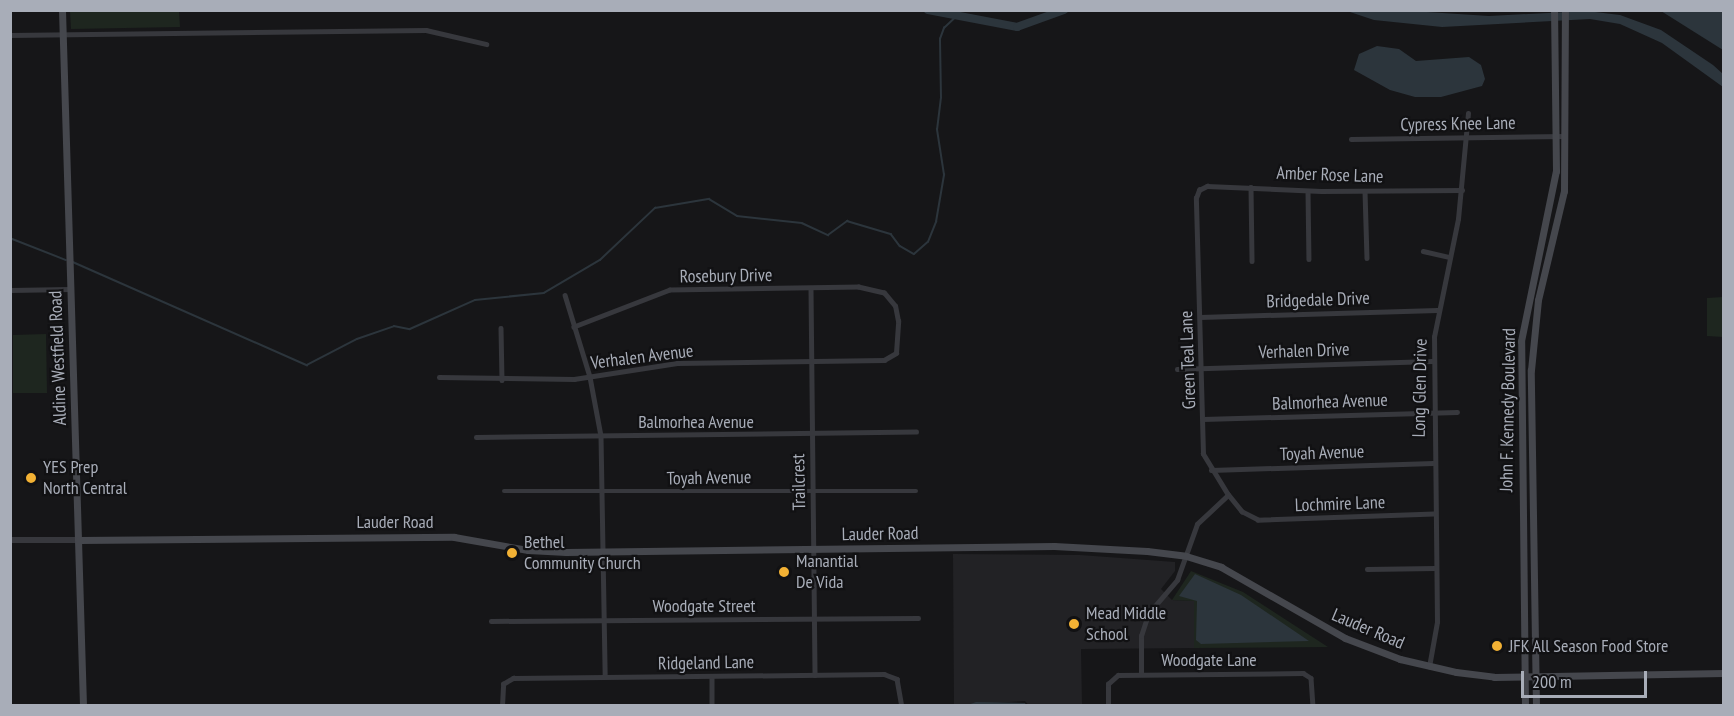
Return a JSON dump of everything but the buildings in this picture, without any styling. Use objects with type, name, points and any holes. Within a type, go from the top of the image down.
[{"type":"main road","name":"Aldine Westfield Road","points":[[62,10],[83,705]]},
{"type":"main road","name":"John F. Kennedy Boulevard","points":[[1525,705],[1521,341],[1551,206],[1556,137],[1554,10]]},
{"type":"main road","name":"John F. Kennedy Boulevard","points":[[1536,705],[1532,341],[1562,208],[1566,76],[1565,10]]},
{"type":"main road","points":[[1555,76],[1566,76]]},
{"type":"main road","points":[[1551,206],[1562,208]]},
{"type":"main road","points":[[1522,534],[1533,534]]},
{"type":"main road","name":"Lauder Road","points":[[79,540],[454,537],[528,550],[602,552],[1054,546],[1186,556],[1241,576],[1345,638],[1429,667],[1478,676],[1724,673]]},
{"type":"street","points":[[10,35],[426,30],[486,44]]},
{"type":"street","name":"Long Glen Drive","points":[[1429,667],[1437,622],[1432,361],[1437,310],[1462,190],[1468,138],[1468,113]]},
{"type":"street","name":"Cypress Knee Lane","points":[[1350,139],[1565,136]]},
{"type":"street","name":"Amber Rose Lane","points":[[1199,190],[1207,186],[1308,191],[1462,190]]},
{"type":"street","points":[[1251,187],[1252,261]]},
{"type":"street","name":"Green Teal Lane","points":[[1199,190],[1203,454],[1228,495],[1248,516]]},
{"type":"street","points":[[1308,191],[1309,260]]},
{"type":"street","points":[[1365,191],[1367,258]]},
{"type":"street","points":[[1423,251],[1449,257]]},
{"type":"street","name":"Rosebury Drive","points":[[574,327],[670,290],[859,287],[884,293],[895,306],[898,321],[896,353],[884,360]]},
{"type":"street","points":[[10,290],[70,289]]},
{"type":"street","name":"Trailcrest","points":[[811,289],[815,675]]},
{"type":"street","points":[[565,295],[590,377],[601,436],[605,677]]},
{"type":"street","name":"Bridgedale Drive","points":[[1200,317],[1437,310]]},
{"type":"street","points":[[501,328],[502,380]]},
{"type":"street","name":"Verhalen Avenue","points":[[439,377],[502,380],[590,377],[677,363],[884,360]]},
{"type":"street","name":"Verhalen Drive","points":[[1177,369],[1432,361]]},
{"type":"street","name":"Balmorhea Avenue","points":[[1203,419],[1457,412]]},
{"type":"street","name":"Balmorhea Avenue","points":[[476,437],[916,432]]},
{"type":"street","name":"Toyah Avenue","points":[[1211,470],[1433,463]]},
{"type":"street","name":"Toyah Avenue","points":[[504,491],[602,493],[916,491]]},
{"type":"street","points":[[1141,674],[1145,621],[1177,580],[1197,524],[1228,495]]},
{"type":"street","name":"Lochmire Lane","points":[[1248,516],[1258,520],[1434,514]]},
{"type":"street","name":"Lauder Road","points":[[10,540],[79,540]]},
{"type":"street","points":[[1367,569],[1435,568]]},
{"type":"street","name":"Woodgate Street","points":[[491,621],[918,618]]},
{"type":"street","name":"Woodgate Lane","points":[[1108,705],[1111,678],[1141,674],[1308,675],[1313,705]]},
{"type":"street","name":"Ridgeland Lane","points":[[502,705],[505,681],[605,677],[884,675],[897,679],[902,688],[902,705]]},
{"type":"street","points":[[712,677],[712,705]]},
{"type":"shaded area","points":[[1396,10],[1489,16],[1587,11],[1620,15],[1661,30],[1713,65],[1723,74],[1723,87],[1662,43],[1620,24],[1590,19],[1442,27],[1374,20],[1347,11]]},
{"type":"shaded area","points":[[70,11],[179,11],[180,27],[71,29]]},
{"type":"shaded area","points":[[1661,11],[1723,11],[1723,50]]},
{"type":"shaded area","points":[[1377,46],[1399,49],[1416,61],[1469,57],[1481,65],[1485,79],[1482,86],[1441,97],[1415,97],[1390,90],[1354,70],[1359,54]]},
{"type":"shaded area","points":[[1723,297],[1723,337],[1707,336],[1707,298]]},
{"type":"shaded area","points":[[46,334],[47,393],[13,393],[13,335]]},
{"type":"shaded area","name":"Mead Middle School","points":[[953,554],[1080,555],[1175,562],[1175,571],[1161,589],[1172,600],[1194,601],[1194,648],[1081,649],[1082,705],[1029,706],[1025,701],[954,705]]},
{"type":"shaded area","points":[[1191,571],[1243,592],[1328,647],[1194,648],[1194,601],[1172,600]]},
{"type":"shaded area","points":[[1195,574],[1241,595],[1309,641],[1201,644],[1196,640],[1197,601],[1179,596]]},
{"type":"shaded area","points":[[976,702],[1025,703],[1026,705],[968,705]]},
{"type":"waterway","points":[[928,10],[1017,27],[1064,10]]},
{"type":"waterway","points":[[73,262],[307,365],[357,339],[394,326],[410,329],[475,300],[544,293],[600,260],[655,208],[709,199],[737,216],[802,223],[828,235],[847,221],[891,234],[900,246],[914,254],[928,242],[936,222],[944,175],[937,130],[941,98],[940,39],[944,28],[957,16]]},
{"type":"waterway","points":[[10,238],[66,260]]},
{"type":"place","name":"YES Prep North Central","points":[[31,478]]},
{"type":"place","name":"Bethel Community Church","points":[[512,553]]},
{"type":"place","name":"Manantial De Vida","points":[[784,572]]},
{"type":"place","name":"Mead Middle School","points":[[1074,624]]},
{"type":"place","name":"JFK All Season Food Store","points":[[1497,646]]}]
